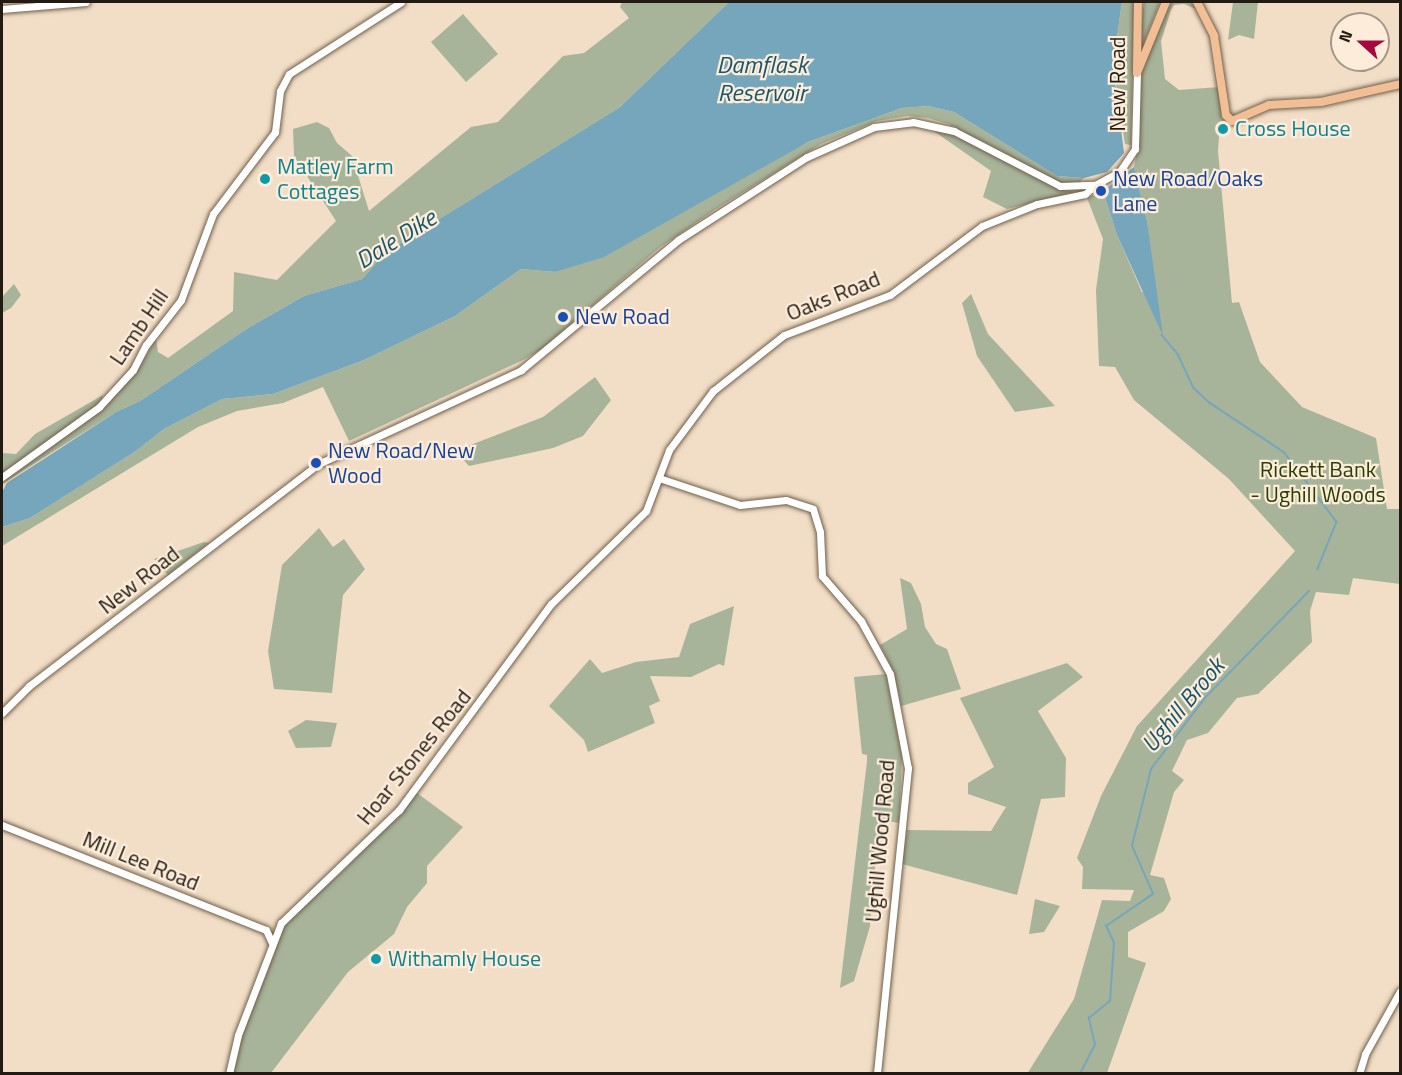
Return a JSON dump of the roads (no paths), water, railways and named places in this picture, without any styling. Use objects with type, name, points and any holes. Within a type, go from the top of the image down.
[{"type":"main road","name":"New Road","points":[[1137,73],[1138,2]]},
{"type":"main road","points":[[1137,73],[1166,2]]},
{"type":"main road","points":[[1197,2],[1214,36],[1226,115],[1232,121],[1269,105],[1321,102],[1401,84]]},
{"type":"street","points":[[2,9],[86,2]]},
{"type":"street","name":"Lamb Hill","points":[[2,477],[99,407],[126,379],[146,345],[181,300],[213,214],[275,132],[280,91],[290,74],[300,64],[401,2]]},
{"type":"street","name":"New Road","points":[[2,713],[29,686],[318,464],[521,370],[678,240],[825,148],[874,127],[897,122],[932,125],[954,130],[1060,186],[1095,185],[1120,171],[1135,149],[1137,73]]},
{"type":"street","name":"Oaks Road","points":[[659,478],[677,437],[713,391],[784,335],[890,295],[964,237],[1003,215],[1085,194],[1095,185]]},
{"type":"street","name":"Hoar Stones Road","points":[[229,1074],[238,1035],[279,926],[399,810],[558,596],[646,511],[659,478]]},
{"type":"street","name":"Ughill Wood Road","points":[[659,478],[740,505],[786,500],[813,509],[820,532],[822,576],[861,621],[890,674],[908,768],[877,1074]]},
{"type":"street","name":"Mill Lee Road","points":[[2,825],[266,930]]},
{"type":"street","points":[[272,943],[266,930],[279,926]]},
{"type":"street","points":[[1359,1074],[1365,1054],[1401,991]]},
{"type":"water","name":"Damflask Reservoir","points":[[729,2],[1122,2],[1113,65],[1124,153],[1107,172],[1084,178],[1057,176],[954,112],[928,106],[902,108],[808,142],[604,257],[555,272],[521,269],[455,316],[364,360],[273,394],[222,399],[164,429],[136,451],[30,518],[2,527],[2,492],[7,483],[116,412],[140,401],[248,328],[304,296],[362,279],[386,252],[620,107]]},
{"type":"water","points":[[1134,167],[1147,221],[1163,336],[1117,235],[1103,191]]},
{"type":"waterway","name":"Ughill Brook","points":[[1162,335],[1178,354],[1194,388],[1210,403],[1284,452],[1337,522],[1318,569]]},
{"type":"waterway","name":"Ughill Brook","points":[[1080,1074],[1095,1045],[1089,1018],[1110,1001],[1114,943],[1106,926],[1153,894],[1132,846],[1151,769],[1205,698],[1309,591]]},
{"type":"place","name":"Cross House","points":[[1223,129]]},
{"type":"place","name":"Matley Farm Cottages","points":[[265,179]]},
{"type":"place","name":"New Road/Oaks Lane","points":[[1101,191]]},
{"type":"place","name":"New Road","points":[[563,317]]},
{"type":"place","name":"New Road/New Wood","points":[[316,463]]},
{"type":"place","name":"Withamly House","points":[[376,959]]},
{"type":"water label","name":"Dale Dike","points":[[396,239]]},
{"type":"park label","name":"Rickett Bank - Ughill Woods","points":[[1318,482]]}]
